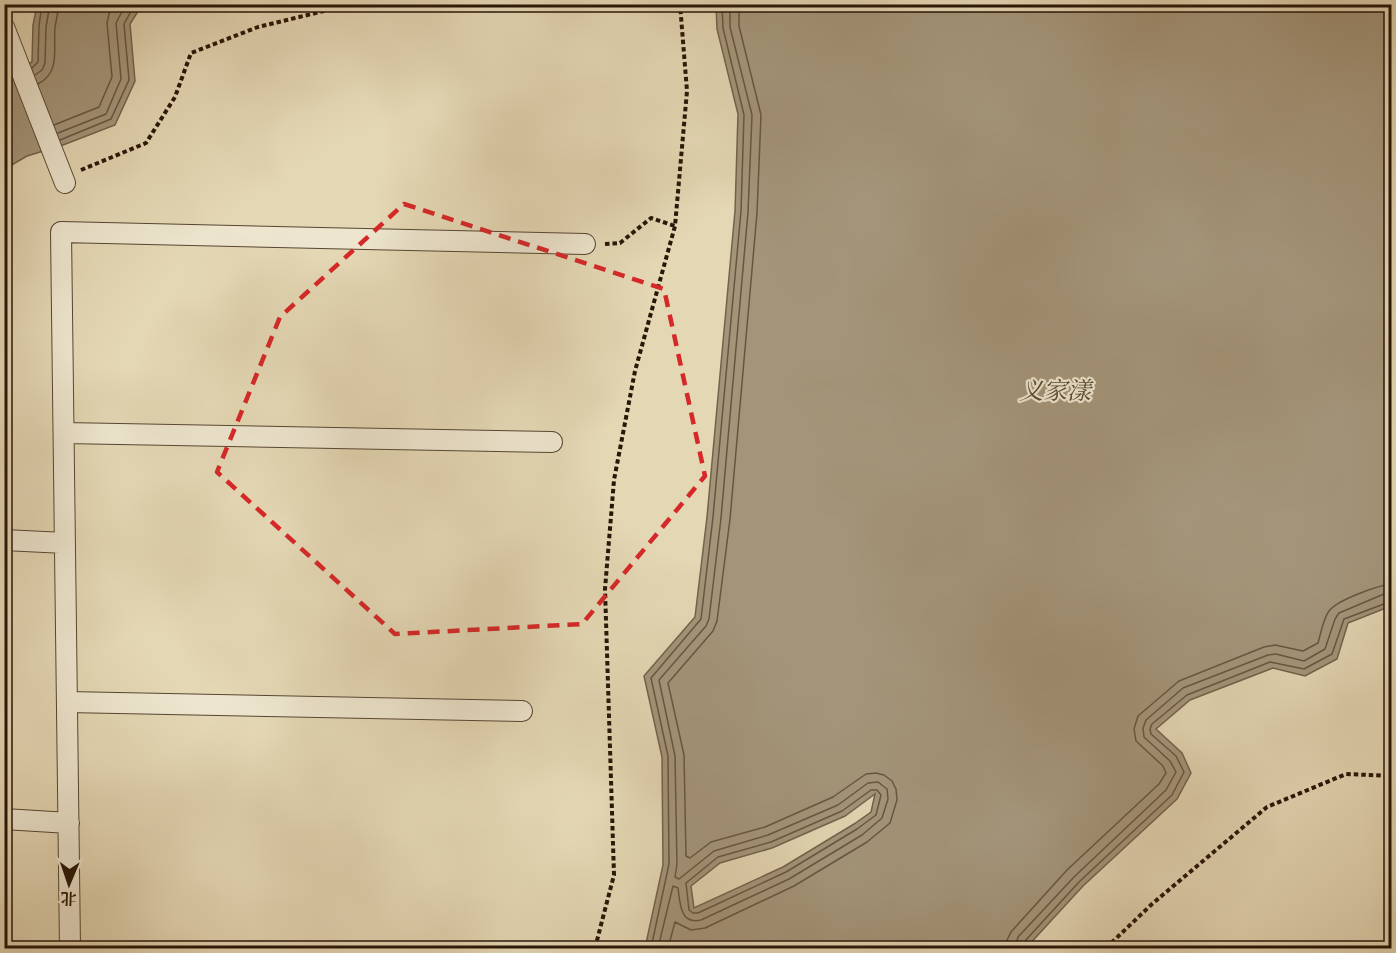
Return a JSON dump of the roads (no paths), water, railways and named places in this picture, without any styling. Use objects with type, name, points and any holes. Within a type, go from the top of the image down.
[{"type":"street","points":[[4,27],[64,183]]},
{"type":"street","points":[[70,948],[62,232],[585,244]]},
{"type":"street","points":[[64,433],[552,442]]},
{"type":"street","points":[[4,540],[66,543]]},
{"type":"street","points":[[67,702],[522,711]]},
{"type":"street","points":[[4,819],[69,823]]},
{"type":"water","points":[[37,5],[142,5],[130,24],[135,81],[115,125],[27,156],[5,169],[5,75],[32,62],[33,25]]},
{"type":"water","name":"义家漾","points":[[716,5],[1391,5],[1391,606],[1348,623],[1337,659],[1305,676],[1273,668],[1190,700],[1156,729],[1182,753],[1191,773],[1177,799],[1083,886],[1026,948],[645,948],[663,865],[662,757],[644,676],[695,617],[707,517],[735,211],[738,114],[717,29]],"holes":[[[875,794],[871,812],[783,867],[694,908],[691,886],[720,863],[772,848],[845,816]]]}]
